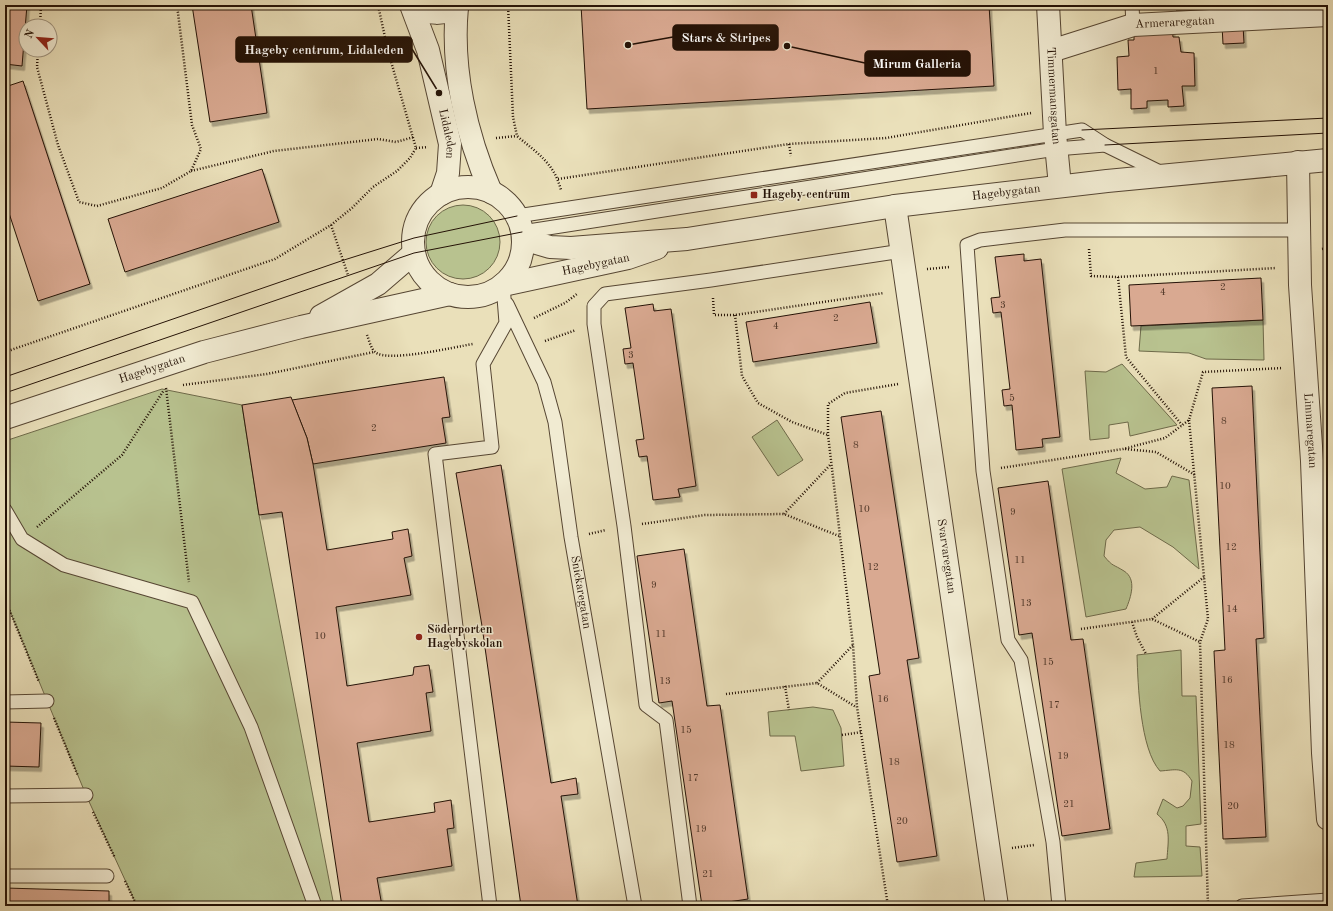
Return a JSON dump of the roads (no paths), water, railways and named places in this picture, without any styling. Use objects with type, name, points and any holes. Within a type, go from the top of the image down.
[{"type":"street","name":"Lidaleden","points":[[411,5],[428,50],[450,144],[448,173],[441,194]]},
{"type":"street","points":[[414,5],[431,13],[443,13],[458,6]]},
{"type":"street","name":"Timmermansgatan","points":[[1048,5],[1060,186]]},
{"type":"street","name":"Lidaleden","points":[[458,6],[455,28],[456,60],[474,147],[491,192]]},
{"type":"street","name":"Armeraregatan","points":[[1051,51],[1132,15],[1328,15]]},
{"type":"street","name":"Hagebygatan","points":[[521,229],[550,247],[571,248],[687,239],[895,206],[1060,186],[1328,160]]},
{"type":"street","name":"Limmaregatan","points":[[1298,162],[1300,267],[1313,487],[1323,753],[1328,819]]},
{"type":"street","points":[[473,187],[491,192],[506,202],[521,229],[523,251],[519,264],[502,290],[474,297],[462,297],[450,294],[433,284],[421,270],[414,253],[415,229],[418,220],[427,206],[441,194],[456,188],[473,187]]},
{"type":"street","name":"Svarvaregatan","points":[[895,206],[997,906]]},
{"type":"street","name":"Hagebygatan","points":[[502,290],[628,258],[687,239]]},
{"type":"street","name":"Hagebygatan","points":[[301,327],[378,284],[414,253]]},
{"type":"street","name":"Hagebygatan","points":[[5,418],[204,352],[301,327],[450,294]]},
{"type":"lane","points":[[521,229],[1056,141]]},
{"type":"lane","points":[[521,229],[1056,141],[1105,145],[1168,176]]},
{"type":"lane","points":[[1059,906],[1053,842],[1021,660],[1008,640],[983,471],[967,245],[980,240],[1065,230],[1299,230]]},
{"type":"lane","points":[[690,906],[666,720],[646,705],[624,526],[594,324],[594,306],[605,294],[711,280],[902,251]]},
{"type":"lane","points":[[490,906],[435,454],[492,447],[483,364],[506,323],[502,290]]},
{"type":"lane","name":"Snickaregatan","points":[[502,290],[546,389],[555,422],[572,537],[635,906]]},
{"type":"lane","points":[[5,510],[22,540],[64,565],[192,602],[251,727],[315,906]]},
{"type":"lane","points":[[5,702],[47,701]]},
{"type":"lane","points":[[5,796],[86,795]]},
{"type":"lane","points":[[5,876],[106,876]]},
{"type":"lane","points":[[1242,906],[1328,900]]},
{"type":"tram line","points":[[1082,130],[1328,118]]},
{"type":"tram line","points":[[1105,145],[1328,133]]},
{"type":"tram line","points":[[5,377],[344,260],[414,238],[517,216]]},
{"type":"tram line","points":[[5,393],[414,253],[522,232]]},
{"type":"place","name":"Stars & Stripes","points":[[628,45]]},
{"type":"place","name":"Mirum Galleria","points":[[787,46]]},
{"type":"place","name":"Hageby centrum, Lidaleden","points":[[439,93]]},
{"type":"place","name":"Hageby centrum","points":[[754,195]]},
{"type":"place","name":"Söderporten Hagebyskolan","points":[[419,637]]}]
